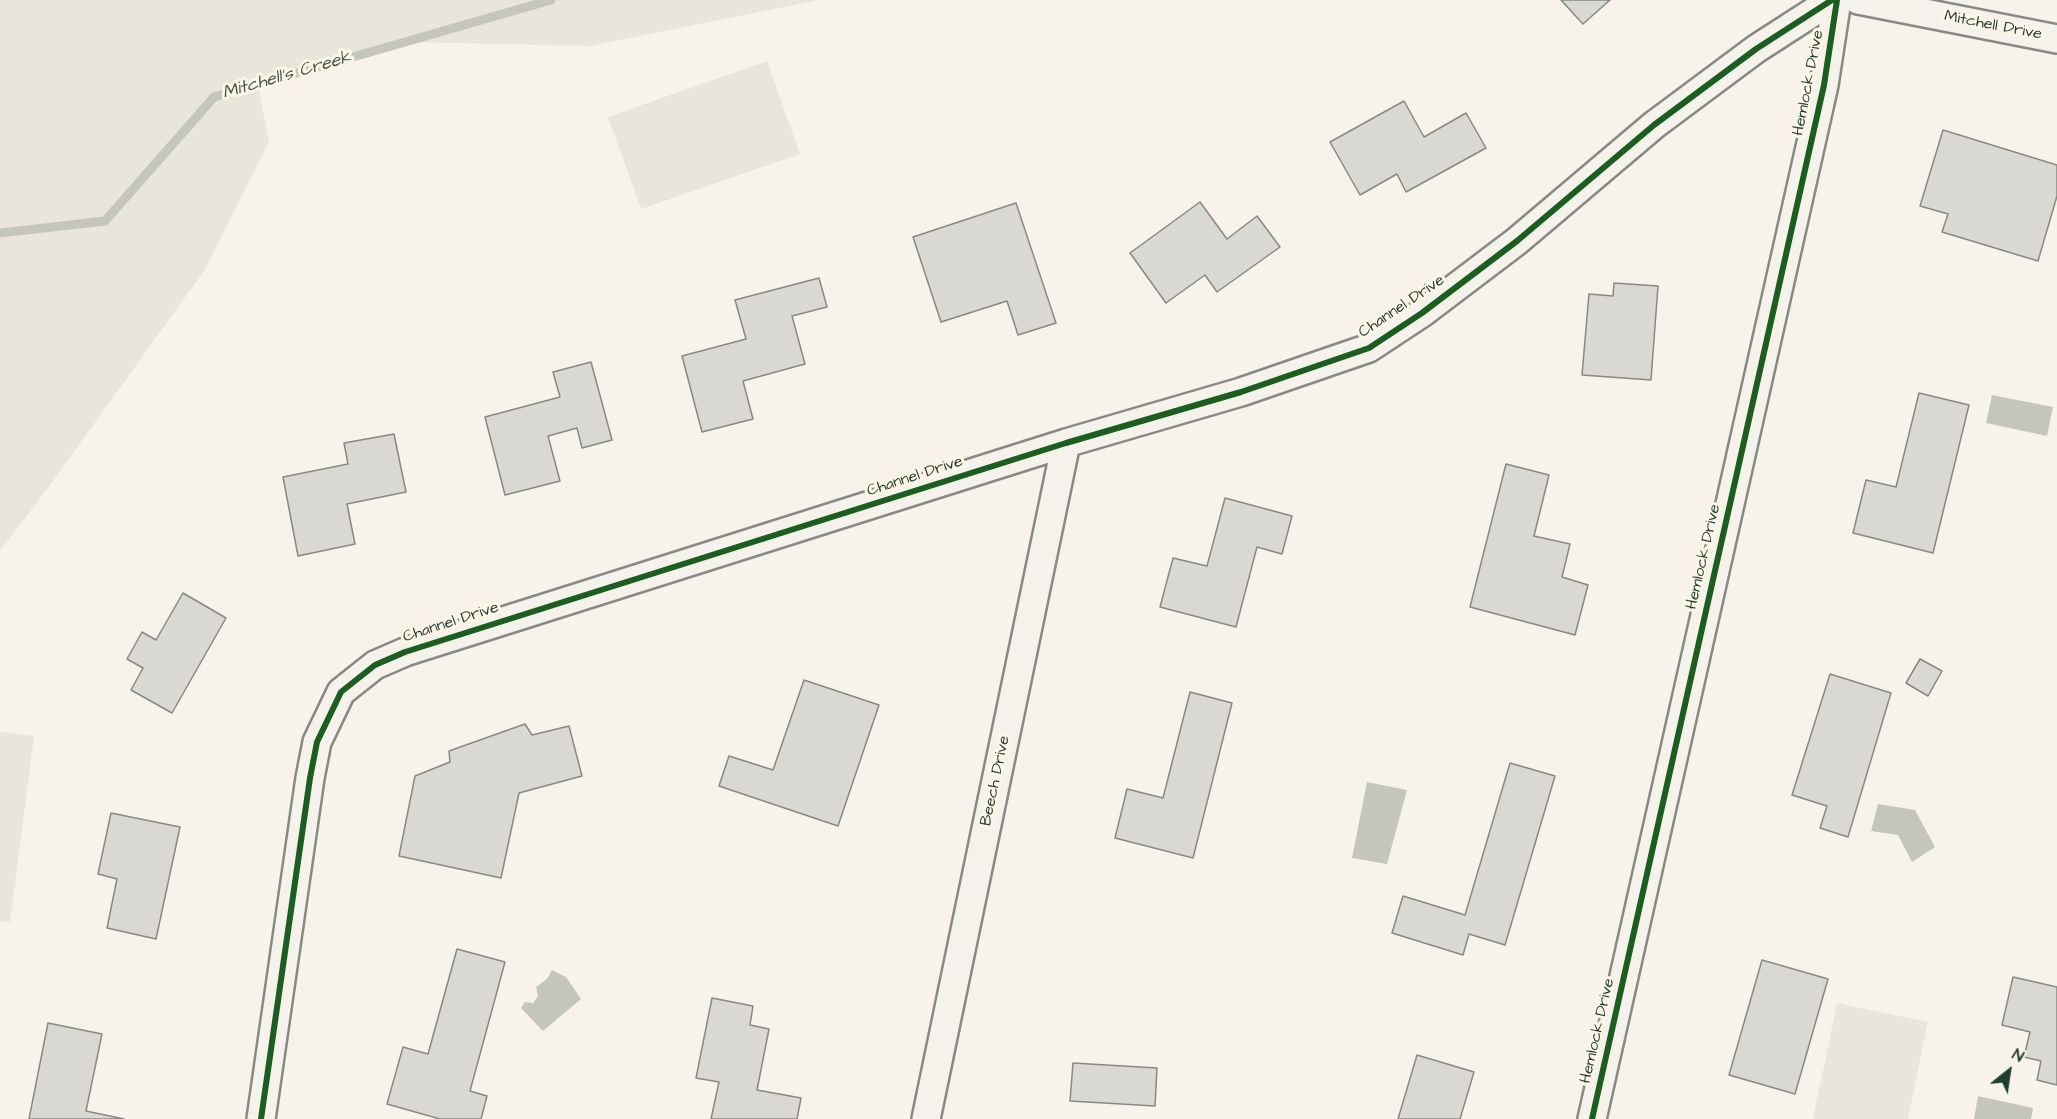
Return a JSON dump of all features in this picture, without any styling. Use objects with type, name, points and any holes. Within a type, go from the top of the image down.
[{"type":"street","name":"Channel Drive","points":[[261,1119],[317,742],[341,692],[375,665],[405,652],[1066,443],[1241,392],[1368,348],[1422,313],[1517,241],[1673,111],[1756,49],[1832,0]]},
{"type":"street","name":"Hemlock Drive","points":[[1592,1119],[1824,85],[1837,0]]},
{"type":"street","name":"Mitchell Drive","points":[[1858,0],[2057,39]]},
{"type":"street","name":"Beech Drive","points":[[926,1119],[1066,443]]},
{"type":"shaded area","points":[[0,0],[819,0],[590,46],[406,42],[258,85],[269,142],[204,271],[0,551]]},
{"type":"shaded area","points":[[767,61],[800,154],[641,209],[608,117]]},
{"type":"shaded area","points":[[1992,395],[2053,407],[2047,436],[1986,423]]},
{"type":"shaded area","points":[[0,732],[34,736],[10,922],[0,921]]},
{"type":"shaded area","points":[[1367,782],[1407,790],[1387,864],[1352,858]]},
{"type":"shaded area","points":[[1878,804],[1915,810],[1935,847],[1912,862],[1898,835],[1871,831]]},
{"type":"shaded area","points":[[552,970],[566,977],[581,999],[543,1031],[521,1008],[525,1002],[533,1003],[538,996],[536,987],[547,979]]},
{"type":"shaded area","points":[[1837,1003],[1928,1022],[1908,1119],[1813,1119]]},
{"type":"shaded area","points":[[1978,1096],[2033,1108],[2031,1119],[1974,1119]]},
{"type":"building","points":[[1561,0],[1610,0],[1583,24]]},
{"type":"building","points":[[1404,101],[1424,137],[1466,113],[1486,148],[1406,192],[1397,174],[1360,195],[1330,142]]},
{"type":"building","points":[[1943,130],[2057,165],[2057,196],[2038,261],[1942,232],[1948,214],[1920,206]]},
{"type":"building","points":[[1200,202],[1227,239],[1257,216],[1280,247],[1217,292],[1205,275],[1166,303],[1130,253]]},
{"type":"building","points":[[1016,203],[1056,323],[1018,335],[1007,301],[941,322],[913,237]]},
{"type":"building","points":[[819,278],[827,307],[792,316],[805,364],[743,381],[753,419],[702,432],[682,356],[746,339],[735,300]]},
{"type":"building","points":[[1614,283],[1658,286],[1651,380],[1582,375],[1589,294],[1613,296]]},
{"type":"building","points":[[591,362],[612,440],[582,448],[577,428],[548,436],[560,481],[505,495],[485,417],[560,397],[553,372]]},
{"type":"building","points":[[1919,393],[1969,405],[1933,553],[1853,533],[1866,480],[1896,487]]},
{"type":"building","points":[[394,434],[406,492],[347,504],[355,544],[298,556],[283,477],[348,464],[344,443]]},
{"type":"building","points":[[1506,464],[1549,475],[1534,536],[1570,544],[1562,577],[1588,585],[1575,635],[1470,607]]},
{"type":"building","points":[[1225,498],[1292,516],[1282,554],[1257,547],[1236,627],[1160,607],[1173,558],[1207,566]]},
{"type":"building","points":[[183,593],[226,618],[172,713],[131,690],[143,668],[127,659],[142,632],[156,640]]},
{"type":"building","points":[[1920,659],[1942,671],[1928,696],[1906,683]]},
{"type":"building","points":[[1830,674],[1891,693],[1848,837],[1820,828],[1827,806],[1792,795]]},
{"type":"building","points":[[804,680],[879,705],[838,826],[719,786],[729,756],[773,770]]},
{"type":"building","points":[[1190,692],[1232,703],[1193,858],[1115,838],[1127,789],[1163,798]]},
{"type":"building","points":[[525,724],[532,735],[569,726],[582,776],[519,793],[501,878],[399,856],[415,776],[450,762],[449,751]]},
{"type":"building","points":[[1510,763],[1555,776],[1505,945],[1469,934],[1463,955],[1392,933],[1403,896],[1465,915]]},
{"type":"building","points":[[111,813],[180,827],[156,939],[107,928],[117,879],[98,874]]},
{"type":"building","points":[[457,949],[505,962],[470,1091],[487,1096],[481,1119],[440,1119],[387,1104],[403,1047],[428,1054]]},
{"type":"building","points":[[1762,960],[1828,979],[1795,1094],[1729,1075]]},
{"type":"building","points":[[2013,977],[2057,987],[2057,1085],[2037,1080],[2041,1061],[2024,1057],[2030,1032],[2002,1025]]},
{"type":"building","points":[[712,998],[753,1006],[750,1025],[769,1029],[757,1090],[801,1098],[797,1119],[711,1119],[719,1082],[696,1078]]},
{"type":"building","points":[[48,1023],[102,1034],[86,1111],[124,1119],[29,1119]]},
{"type":"building","points":[[1417,1055],[1474,1072],[1460,1119],[1398,1119]]},
{"type":"building","points":[[1073,1063],[1157,1068],[1155,1106],[1070,1101]]},
{"type":"waterway","name":"Mitchell's Creek","points":[[0,233],[105,221],[214,97],[551,0]]},
{"type":"cycle path","points":[[261,1119],[317,742],[341,692],[375,665],[405,652],[1066,443],[1241,392],[1369,348],[1422,313],[1517,241],[1654,125],[1756,49],[1832,0]]},
{"type":"cycle path","points":[[1592,1119],[1824,85],[1837,0]]}]
